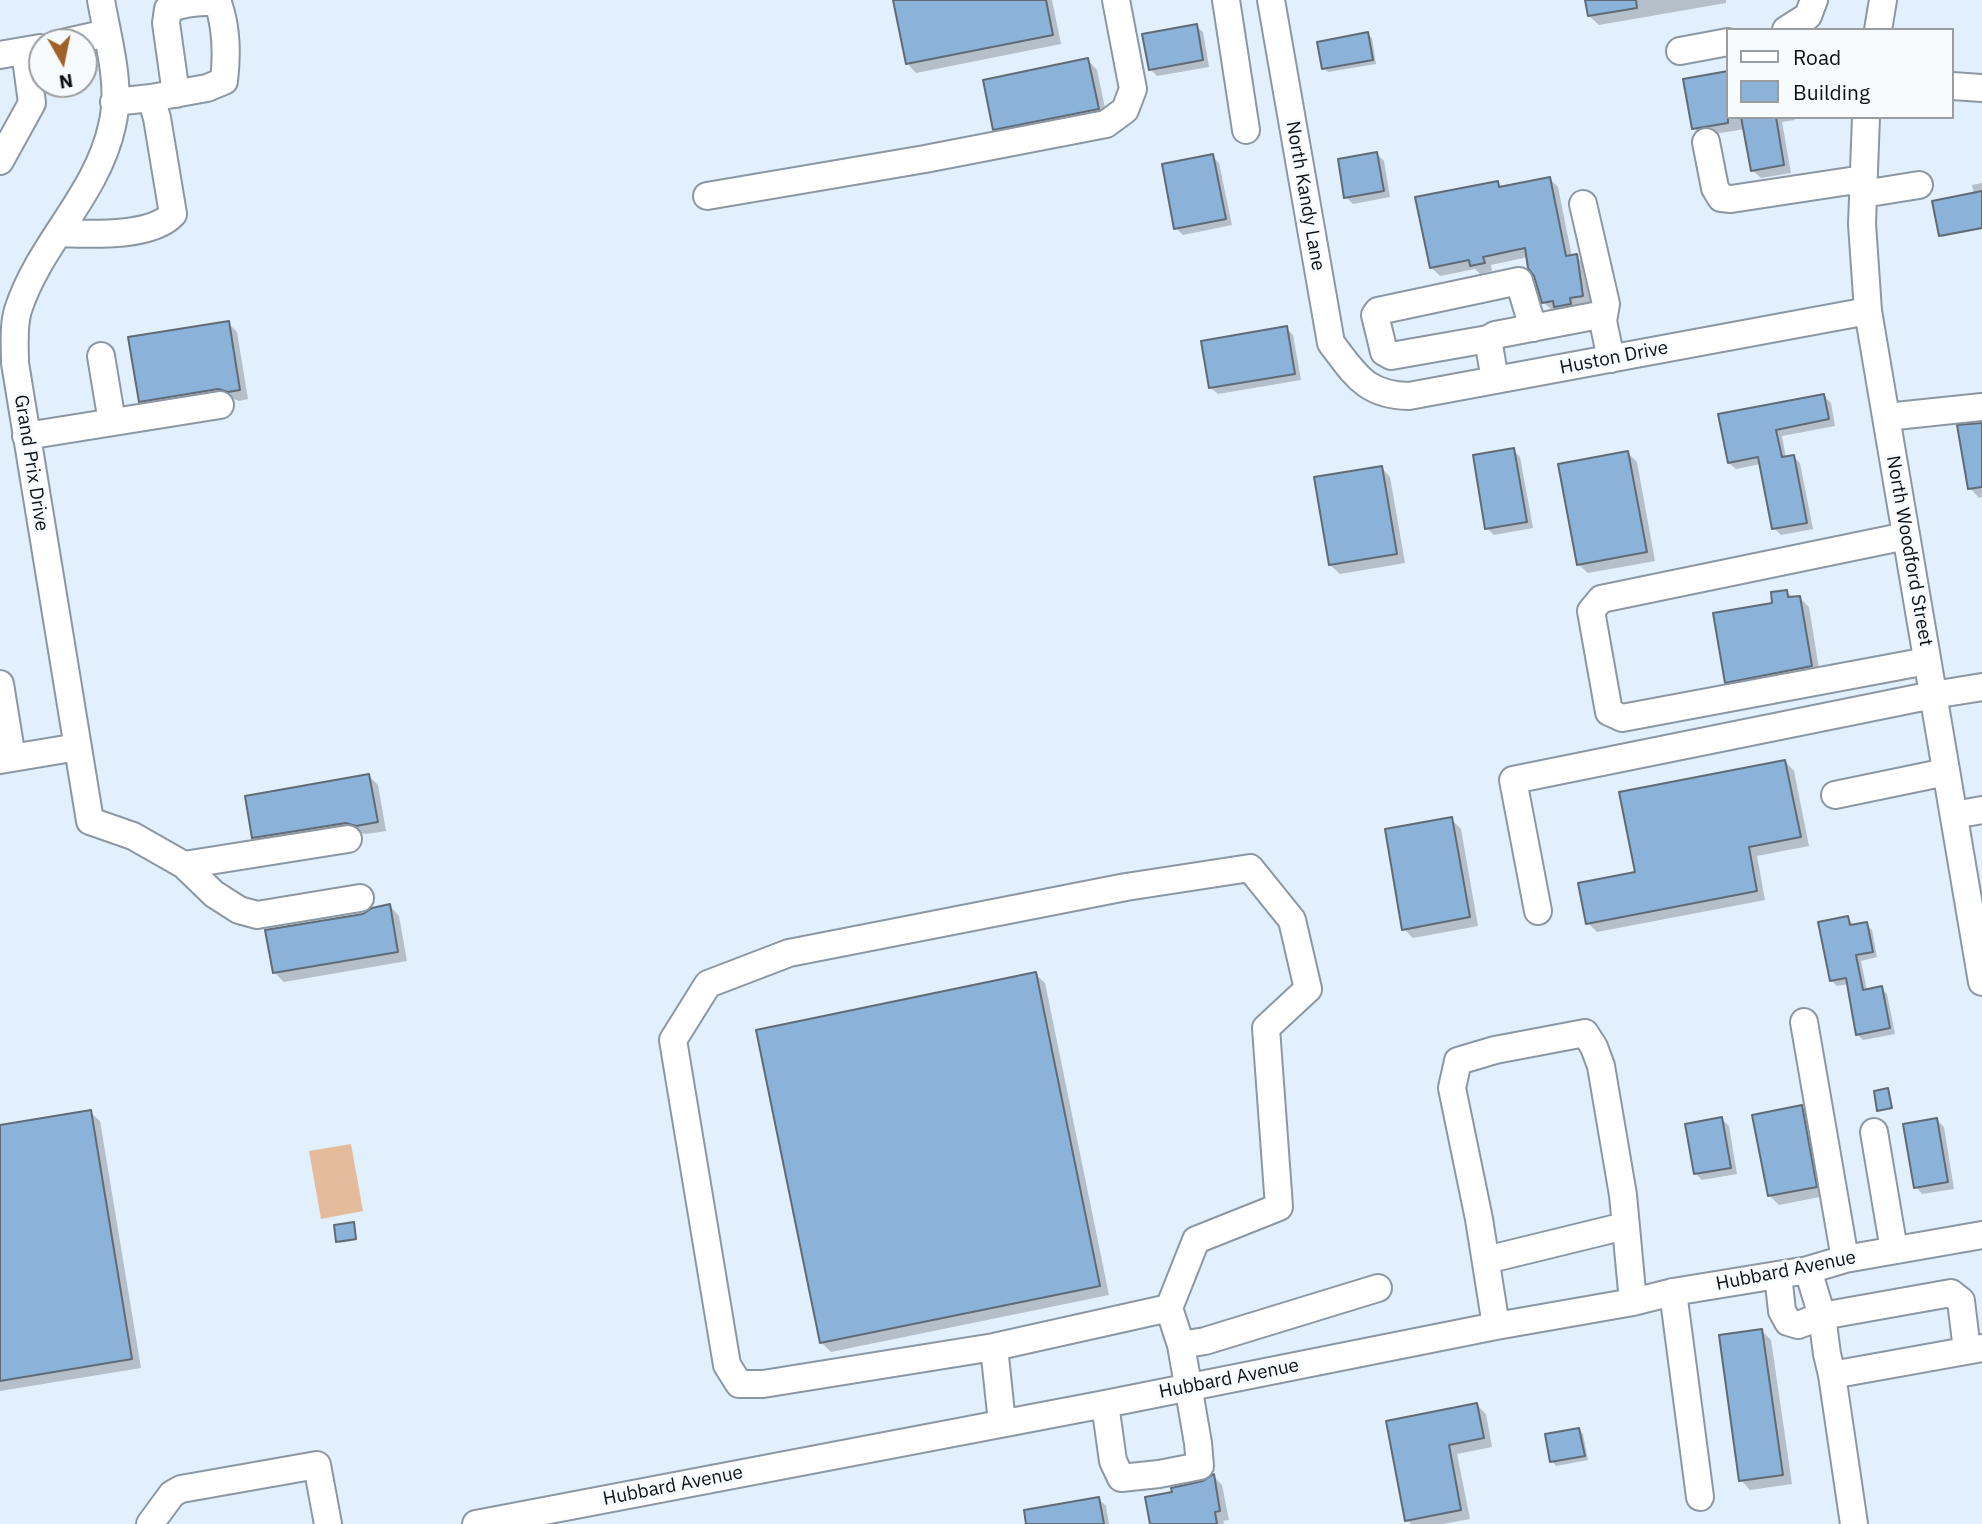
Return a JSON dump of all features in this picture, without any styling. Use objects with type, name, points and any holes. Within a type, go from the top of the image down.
[{"type":"street","name":"Grand Prix Drive","points":[[101,0],[115,81],[113,126],[95,174],[33,275],[17,313],[15,363],[9,392],[26,436],[90,821],[133,836],[184,865]]},
{"type":"street","points":[[707,196],[925,159],[1106,124],[1125,110],[1133,89],[1116,0]]},
{"type":"street","points":[[1226,0],[1246,130]]},
{"type":"street","name":"North Kandy Lane","points":[[1271,0],[1331,343],[1362,383]]},
{"type":"street","points":[[1789,28],[1808,16],[1814,0]]},
{"type":"street","points":[[1878,28],[1883,0]]},
{"type":"street","points":[[98,35],[107,33]]},
{"type":"street","points":[[1680,51],[1727,42]]},
{"type":"street","points":[[0,161],[32,103],[22,51]]},
{"type":"street","points":[[1954,86],[1982,88]]},
{"type":"street","points":[[1241,97],[1287,89]]},
{"type":"street","points":[[58,233],[101,235],[138,229],[165,222],[173,214],[157,118],[164,96],[114,102]]},
{"type":"street","name":"North Woodford Street","points":[[1866,119],[1862,224],[1868,311],[1982,982]]},
{"type":"street","points":[[1706,142],[1715,188],[1721,198],[1863,186],[1919,185]]},
{"type":"street","points":[[1583,204],[1606,304],[1604,321],[1611,359]]},
{"type":"street","points":[[1533,328],[1519,281],[1378,311],[1375,315],[1384,352],[1391,356],[1594,316],[1604,321]]},
{"type":"street","name":"Huston Drive","points":[[1362,383],[1392,396],[1409,396],[1868,311]]},
{"type":"street","points":[[1488,339],[1495,380]]},
{"type":"street","points":[[101,356],[112,422]]},
{"type":"street","points":[[26,436],[220,405]]},
{"type":"street","points":[[1886,417],[1982,407]]},
{"type":"street","points":[[1906,536],[1601,599],[1591,611],[1609,712],[1622,718],[1927,661]]},
{"type":"street","points":[[0,684],[6,759],[78,747]]},
{"type":"street","points":[[1538,911],[1513,780],[1982,687]]},
{"type":"street","points":[[1835,795],[1946,772]]},
{"type":"street","points":[[1954,815],[1982,810]]},
{"type":"street","points":[[184,865],[348,839]]},
{"type":"street","points":[[184,865],[214,894],[239,910],[257,915],[360,898]]},
{"type":"street","points":[[1105,1404],[1113,1461],[1121,1478],[1200,1466],[1181,1345],[1169,1308],[1196,1240],[1279,1207],[1266,1028],[1308,989],[1292,920],[1250,868],[1126,887],[789,953],[708,984],[673,1040],[727,1365],[739,1384],[763,1384],[994,1347],[1169,1308]]},
{"type":"street","points":[[1804,1022],[1846,1259]]},
{"type":"street","points":[[1496,1326],[1486,1260],[1452,1088],[1458,1061],[1495,1050],[1584,1033],[1594,1047],[1601,1066],[1623,1195],[1633,1302]]},
{"type":"street","points":[[1874,1132],[1894,1250]]},
{"type":"street","points":[[1486,1260],[1625,1226]]},
{"type":"street","name":"Hubbard Avenue","points":[[476,1524],[1674,1292],[1808,1270],[1846,1259],[1982,1236]]},
{"type":"street","points":[[1808,1270],[1822,1316],[1854,1524]]},
{"type":"street","points":[[1778,1275],[1782,1311],[1788,1322],[1798,1325],[1822,1316],[1951,1293],[1961,1301],[1975,1349],[1832,1374]]},
{"type":"street","points":[[1181,1345],[1205,1341],[1378,1288]]},
{"type":"street","points":[[1674,1292],[1700,1497]]},
{"type":"street","points":[[994,1347],[1002,1423]]},
{"type":"street","points":[[150,1524],[172,1494],[181,1489],[317,1465],[328,1524]]},
{"type":"shaded area","points":[[351,1144],[363,1211],[321,1219],[309,1151]]},
{"type":"building","points":[[893,0],[1046,0],[1053,35],[906,64]]},
{"type":"building","points":[[1585,0],[1636,0],[1637,8],[1588,16]]},
{"type":"building","points":[[1197,24],[1203,60],[1149,70],[1142,34]]},
{"type":"building","points":[[1368,32],[1373,60],[1322,69],[1317,42]]},
{"type":"building","points":[[1088,58],[1099,109],[993,130],[983,80]]},
{"type":"building","points":[[1727,71],[1728,123],[1692,129],[1683,79]]},
{"type":"building","points":[[1741,119],[1776,119],[1784,165],[1751,171]]},
{"type":"building","points":[[1377,152],[1384,191],[1344,198],[1338,159]]},
{"type":"building","points":[[1213,154],[1226,219],[1174,229],[1162,164]]},
{"type":"building","points":[[1550,177],[1566,256],[1577,254],[1583,296],[1570,298],[1571,304],[1554,307],[1553,301],[1542,303],[1534,276],[1528,268],[1525,248],[1483,257],[1485,263],[1470,266],[1469,260],[1430,268],[1415,197],[1498,181],[1499,187]]},
{"type":"building","points":[[1982,191],[1982,228],[1939,236],[1932,201]]},
{"type":"building","points":[[229,321],[240,390],[228,392],[218,389],[139,402],[128,337]]},
{"type":"building","points":[[1287,326],[1295,374],[1209,388],[1201,341]]},
{"type":"building","points":[[1824,394],[1829,419],[1776,430],[1782,457],[1794,455],[1807,523],[1772,529],[1758,457],[1728,463],[1718,414]]},
{"type":"building","points":[[1982,423],[1982,487],[1968,489],[1957,425]]},
{"type":"building","points":[[1514,448],[1527,522],[1485,529],[1473,455]]},
{"type":"building","points":[[1628,451],[1647,552],[1577,565],[1558,464]]},
{"type":"building","points":[[1382,466],[1397,554],[1329,565],[1314,477]]},
{"type":"building","points":[[1787,590],[1788,597],[1800,596],[1812,666],[1725,683],[1713,613],[1772,603],[1771,592]]},
{"type":"building","points":[[1785,760],[1801,837],[1749,847],[1757,891],[1586,924],[1578,883],[1635,872],[1619,792]]},
{"type":"building","points":[[369,774],[378,822],[356,826],[346,823],[252,838],[245,796]]},
{"type":"building","points":[[1452,817],[1470,917],[1402,930],[1385,829]]},
{"type":"building","points":[[390,904],[398,952],[273,973],[265,930],[363,914],[372,908]]},
{"type":"building","points":[[1848,916],[1850,925],[1867,922],[1873,952],[1856,955],[1863,990],[1882,986],[1890,1028],[1856,1035],[1846,978],[1830,981],[1818,922]]},
{"type":"building","points":[[1036,972],[1100,1286],[820,1343],[756,1030]]},
{"type":"building","points":[[1888,1088],[1892,1108],[1877,1111],[1874,1091]]},
{"type":"building","points":[[1802,1105],[1817,1187],[1768,1196],[1752,1115]]},
{"type":"building","points":[[91,1110],[132,1359],[0,1381],[0,1125]]},
{"type":"building","points":[[1722,1117],[1731,1168],[1694,1174],[1685,1124]]},
{"type":"building","points":[[1937,1118],[1948,1182],[1914,1188],[1903,1124]]},
{"type":"building","points":[[354,1222],[356,1239],[336,1242],[334,1225]]},
{"type":"building","points":[[1762,1329],[1783,1475],[1739,1481],[1719,1335]]},
{"type":"building","points":[[1477,1403],[1484,1438],[1449,1445],[1461,1510],[1405,1521],[1386,1421]]},
{"type":"building","points":[[1579,1428],[1585,1456],[1550,1462],[1545,1434]]},
{"type":"building","points":[[1214,1474],[1220,1511],[1215,1512],[1217,1524],[1150,1524],[1145,1497],[1172,1492],[1171,1488],[1203,1481]]},
{"type":"building","points":[[1099,1497],[1104,1524],[1026,1524],[1024,1510]]}]
